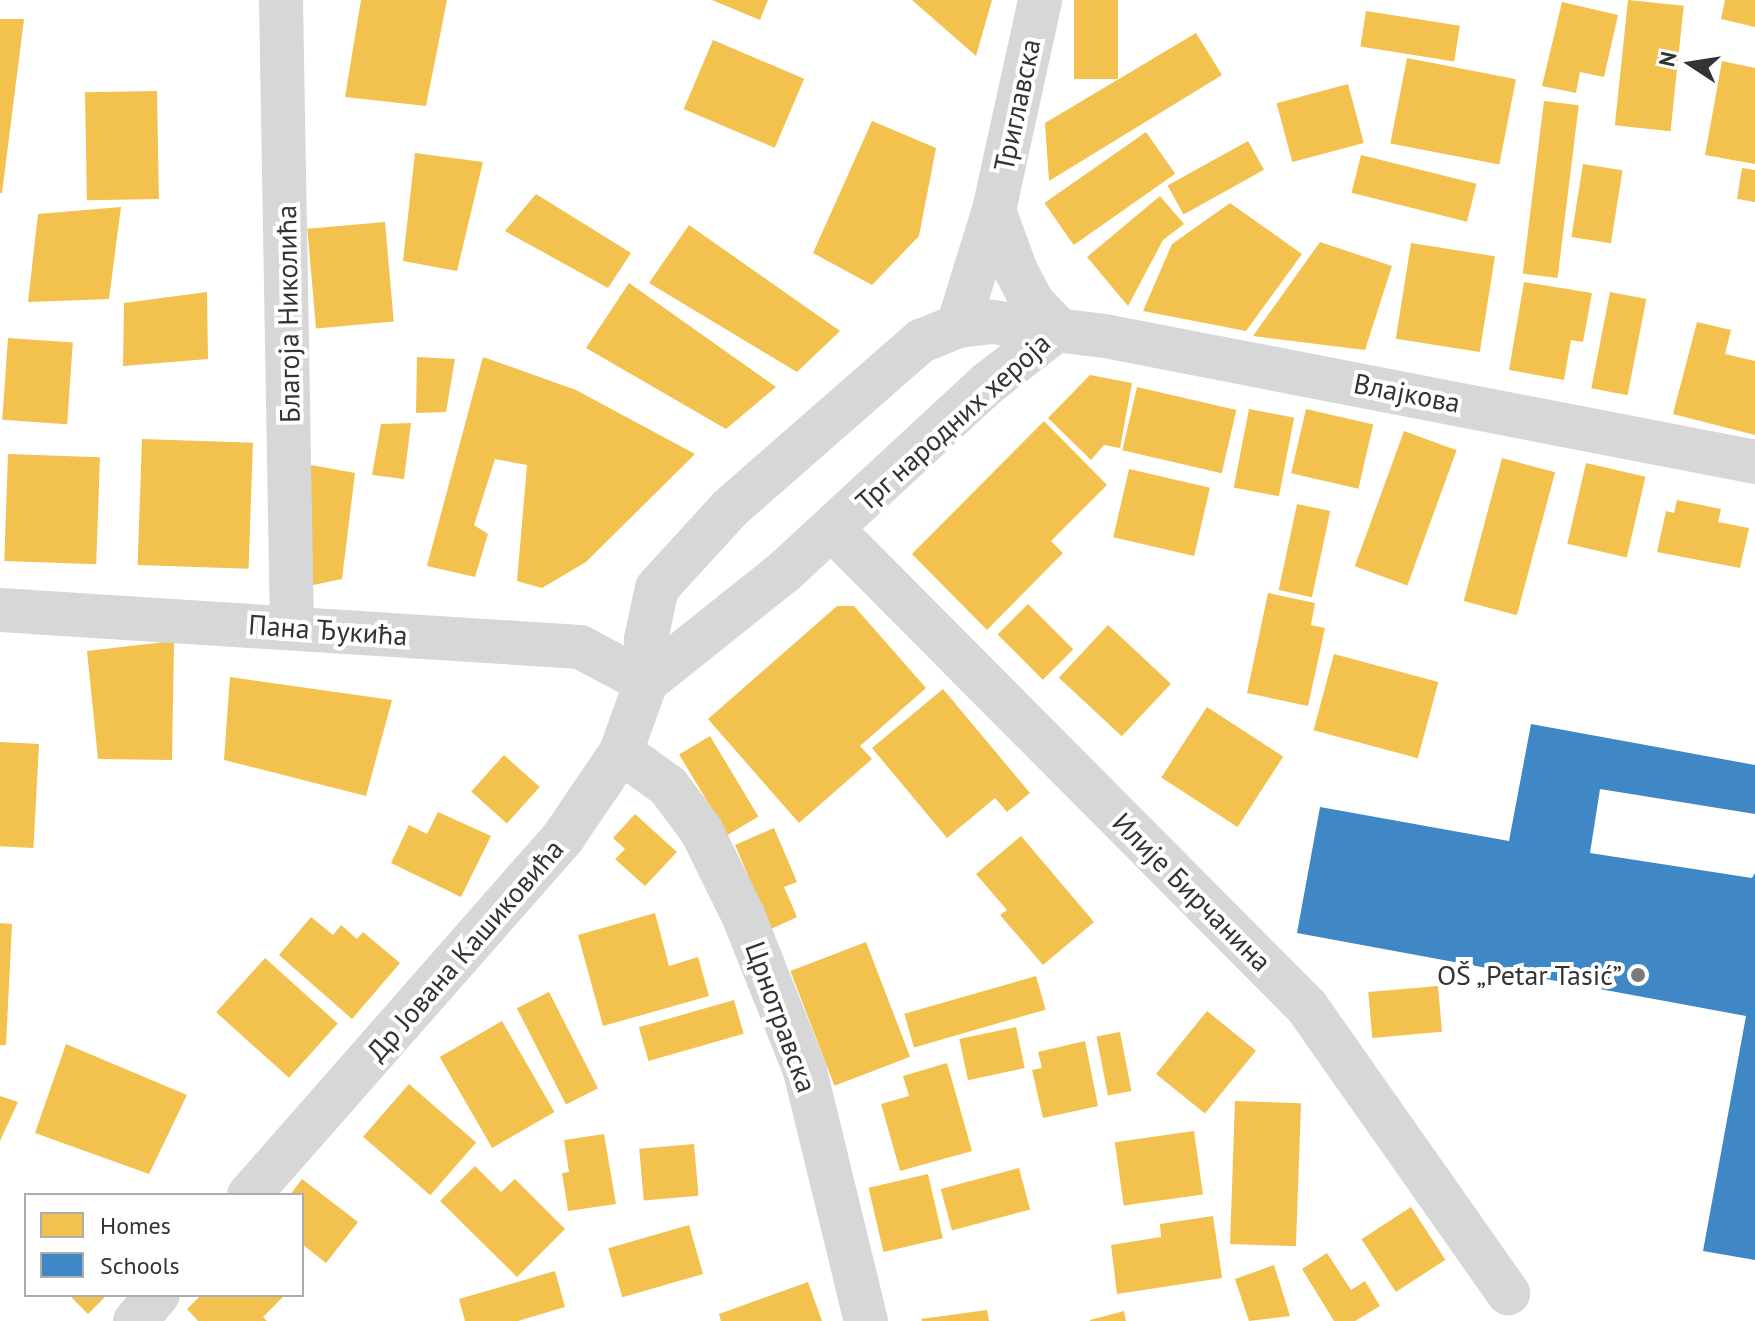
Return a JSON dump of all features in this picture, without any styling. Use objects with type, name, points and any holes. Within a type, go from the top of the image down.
[{"type":"street","name":"Благоја Николића","points":[[281,0],[292,628]]},
{"type":"street","name":"Триглавска","points":[[958,326],[994,210],[1040,0]]},
{"type":"street","name":"Триглавска","points":[[994,210],[1022,282],[1058,329]]},
{"type":"street","name":"Трг народних хероја","points":[[646,682],[646,639],[657,588],[730,508],[825,420],[921,341],[958,326],[992,322],[1058,329]]},
{"type":"street","name":"Трг народних хероја","points":[[646,682],[832,529],[987,384],[1058,329]]},
{"type":"street","name":"Влајкова","points":[[1058,329],[1755,462]]},
{"type":"street","name":"Илије Бирчанина","points":[[832,529],[1307,1007],[1508,1293]]},
{"type":"street","name":"Пана Ђукића","points":[[0,610],[580,647],[646,682]]},
{"type":"street","name":"Др Јована Кашиковића","points":[[251,1193],[564,836],[621,752],[646,682]]},
{"type":"street","name":"Црнотравска","points":[[621,752],[668,786],[701,830],[743,915],[805,1071],[866,1321]]},
{"type":"street","points":[[135,1321],[156,1297]]},
{"type":"building: Homes","points":[[361,0],[447,0],[426,106],[345,97]]},
{"type":"building: Homes","points":[[712,0],[768,0],[760,20]]},
{"type":"building: Homes","points":[[912,0],[992,0],[976,56]]},
{"type":"building: Homes","points":[[1074,0],[1118,0],[1118,79],[1074,79]]},
{"type":"building: Homes","points":[[1628,0],[1684,6],[1671,131],[1615,125]]},
{"type":"building: Homes","points":[[1725,0],[1755,0],[1755,27],[1721,19]]},
{"type":"building: Homes","points":[[1562,2],[1618,15],[1604,77],[1580,72],[1576,93],[1542,86]]},
{"type":"building: Homes","points":[[1366,11],[1460,26],[1454,61],[1360,47]]},
{"type":"building: Homes","points":[[0,19],[24,19],[2,193],[0,193]]},
{"type":"building: Homes","points":[[1196,33],[1222,75],[1049,181],[1045,123]]},
{"type":"building: Homes","points":[[713,40],[804,79],[775,148],[684,109]]},
{"type":"building: Homes","points":[[1407,58],[1516,79],[1499,165],[1390,143]]},
{"type":"building: Homes","points":[[1722,61],[1755,68],[1755,164],[1705,155]]},
{"type":"building: Homes","points":[[1348,84],[1364,143],[1292,162],[1277,103]]},
{"type":"building: Homes","points":[[157,91],[159,199],[87,200],[85,92]]},
{"type":"building: Homes","points":[[1544,101],[1579,105],[1558,278],[1523,274]]},
{"type":"building: Homes","points":[[872,121],[936,148],[919,236],[872,285],[813,253]]},
{"type":"building: Homes","points":[[1146,132],[1175,174],[1074,245],[1044,203]]},
{"type":"building: Homes","points":[[1248,141],[1264,170],[1184,214],[1168,186]]},
{"type":"building: Homes","points":[[415,153],[483,162],[457,271],[403,261]]},
{"type":"building: Homes","points":[[1361,155],[1476,184],[1467,222],[1352,193]]},
{"type":"building: Homes","points":[[1583,164],[1623,170],[1611,243],[1571,237]]},
{"type":"building: Homes","points":[[1742,168],[1755,170],[1755,202],[1737,199]]},
{"type":"building: Homes","points":[[536,194],[631,253],[608,288],[505,231]]},
{"type":"building: Homes","points":[[1160,196],[1184,224],[1163,240],[1128,306],[1087,257]]},
{"type":"building: Homes","points":[[1230,203],[1302,254],[1246,331],[1143,311],[1172,244]]},
{"type":"building: Homes","points":[[121,207],[109,299],[28,302],[38,214]]},
{"type":"building: Homes","points":[[385,222],[394,322],[316,328],[307,229]]},
{"type":"building: Homes","points":[[689,225],[840,331],[797,372],[649,283]]},
{"type":"building: Homes","points":[[1320,242],[1392,266],[1365,350],[1253,336]]},
{"type":"building: Homes","points":[[1411,243],[1495,256],[1480,352],[1396,339]]},
{"type":"building: Homes","points":[[1524,282],[1592,293],[1583,342],[1571,340],[1564,380],[1509,370]]},
{"type":"building: Homes","points":[[629,283],[776,387],[726,429],[586,348]]},
{"type":"building: Homes","points":[[207,292],[208,359],[123,366],[124,303]]},
{"type":"building: Homes","points":[[1610,292],[1646,299],[1628,395],[1591,388]]},
{"type":"building: Homes","points":[[1697,322],[1731,330],[1725,354],[1755,361],[1755,435],[1673,414]]},
{"type":"building: Homes","points":[[8,338],[73,343],[67,424],[2,420]]},
{"type":"building: Homes","points":[[417,357],[455,359],[446,412],[416,413]]},
{"type":"building: Homes","points":[[483,357],[576,390],[695,454],[586,562],[542,588],[517,581],[527,465],[495,459],[474,525],[488,534],[475,577],[427,566]]},
{"type":"building: Homes","points":[[1090,375],[1132,383],[1120,448],[1104,445],[1091,460],[1048,418]]},
{"type":"building: Homes","points":[[1137,387],[1236,410],[1222,473],[1122,450]]},
{"type":"building: Homes","points":[[1249,409],[1294,418],[1279,496],[1234,488]]},
{"type":"building: Homes","points":[[1306,409],[1373,425],[1358,489],[1291,473]]},
{"type":"building: Homes","points":[[1044,421],[1107,485],[1051,541],[1063,553],[987,630],[912,554]]},
{"type":"building: Homes","points":[[411,423],[404,479],[372,475],[381,424]]},
{"type":"building: Homes","points":[[1404,431],[1457,450],[1407,585],[1355,566]]},
{"type":"building: Homes","points":[[142,439],[253,443],[249,569],[138,565]]},
{"type":"building: Homes","points":[[8,454],[100,457],[96,564],[4,561]]},
{"type":"building: Homes","points":[[1502,458],[1555,472],[1517,615],[1464,601]]},
{"type":"building: Homes","points":[[300,463],[355,473],[342,579],[299,588]]},
{"type":"building: Homes","points":[[1586,463],[1645,477],[1627,558],[1567,544]]},
{"type":"building: Homes","points":[[1129,469],[1210,488],[1194,556],[1113,537]]},
{"type":"building: Homes","points":[[1677,500],[1721,509],[1718,522],[1749,528],[1740,568],[1657,552],[1666,511],[1674,513]]},
{"type":"building: Homes","points":[[1297,504],[1330,511],[1312,597],[1279,590]]},
{"type":"building: Homes","points":[[1268,593],[1315,603],[1311,625],[1325,628],[1308,706],[1247,693]]},
{"type":"building: Homes","points":[[1028,604],[1073,649],[1043,680],[998,634]]},
{"type":"building: Homes","points":[[837,606],[854,606],[926,688],[860,746],[872,759],[799,823],[708,719]]},
{"type":"building: Homes","points":[[1108,625],[1171,684],[1122,736],[1059,678]]},
{"type":"building: Homes","points":[[174,641],[172,760],[98,759],[87,651]]},
{"type":"building: Homes","points":[[1334,654],[1438,682],[1418,758],[1314,730]]},
{"type":"building: Homes","points":[[230,677],[392,700],[366,796],[224,760]]},
{"type":"building: Homes","points":[[943,689],[1030,793],[1007,812],[995,798],[947,838],[872,748]]},
{"type":"building: Homes","points":[[1207,707],[1283,757],[1238,827],[1161,777]]},
{"type":"building: Homes","points":[[710,736],[758,817],[728,835],[679,755]]},
{"type":"building: Homes","points":[[0,742],[39,744],[34,848],[0,846]]},
{"type":"building: Homes","points":[[504,755],[540,787],[507,824],[471,791]]},
{"type":"building: Homes","points":[[438,812],[491,836],[461,897],[391,863],[409,825],[427,834]]},
{"type":"building: Homes","points":[[635,814],[677,852],[645,886],[615,859],[625,849],[613,838]]},
{"type":"building: Homes","points":[[774,828],[797,882],[784,887],[797,917],[771,929],[735,845]]},
{"type":"building: Homes","points":[[1021,836],[1094,922],[1043,965],[1000,915],[1007,910],[976,874]]},
{"type":"building: Homes","points":[[655,913],[669,966],[698,957],[709,996],[603,1026],[578,935]]},
{"type":"building: Homes","points":[[311,917],[333,935],[341,925],[357,939],[363,932],[400,963],[352,1019],[279,955]]},
{"type":"building: Homes","points":[[0,923],[12,924],[6,1045],[0,1045]]},
{"type":"building: Homes","points":[[866,942],[910,1057],[834,1086],[790,971]]},
{"type":"building: Homes","points":[[265,958],[338,1024],[289,1078],[216,1012]]},
{"type":"building: Homes","points":[[1036,976],[1046,1010],[914,1047],[904,1014]]},
{"type":"building: Homes","points":[[1438,986],[1442,1032],[1372,1038],[1368,992]]},
{"type":"building: Homes","points":[[549,992],[598,1088],[566,1105],[517,1008]]},
{"type":"building: Homes","points":[[734,1000],[744,1034],[648,1061],[639,1027]]},
{"type":"building: Homes","points":[[1207,1011],[1256,1051],[1205,1114],[1156,1074]]},
{"type":"building: Homes","points":[[502,1021],[554,1112],[492,1148],[440,1057]]},
{"type":"building: Homes","points":[[1016,1027],[1025,1068],[968,1080],[959,1039]]},
{"type":"building: Homes","points":[[1120,1032],[1131,1091],[1108,1095],[1096,1037]]},
{"type":"building: Homes","points":[[1085,1041],[1098,1106],[1043,1118],[1032,1070],[1042,1068],[1038,1052]]},
{"type":"building: Homes","points":[[66,1044],[187,1095],[149,1174],[35,1133]]},
{"type":"building: Homes","points":[[947,1063],[972,1151],[900,1171],[881,1104],[909,1096],[903,1076]]},
{"type":"building: Homes","points":[[409,1084],[476,1142],[430,1195],[363,1137]]},
{"type":"building: Homes","points":[[0,1096],[18,1102],[0,1141]]},
{"type":"building: Homes","points":[[1235,1101],[1301,1103],[1296,1246],[1230,1244]]},
{"type":"building: Homes","points":[[1194,1131],[1203,1194],[1124,1206],[1115,1142]]},
{"type":"building: Homes","points":[[604,1134],[616,1204],[568,1211],[562,1173],[569,1172],[564,1140]]},
{"type":"building: Homes","points":[[694,1144],[699,1196],[644,1201],[639,1149]]},
{"type":"building: Homes","points":[[475,1166],[501,1192],[515,1179],[565,1229],[517,1277],[440,1201]]},
{"type":"building: Homes","points":[[1019,1168],[1030,1210],[952,1230],[941,1189]]},
{"type":"building: Homes","points":[[928,1174],[943,1238],[883,1252],[869,1188]]},
{"type":"building: Homes","points":[[302,1179],[358,1222],[326,1263],[304,1246],[304,1193],[292,1193]]},
{"type":"building: Homes","points":[[1411,1207],[1445,1260],[1396,1292],[1362,1239]]},
{"type":"building: Homes","points":[[1213,1216],[1222,1278],[1117,1294],[1111,1245],[1161,1237],[1160,1224]]},
{"type":"building: Homes","points":[[689,1225],[703,1274],[622,1297],[608,1248]]},
{"type":"building: Homes","points":[[1327,1253],[1351,1290],[1365,1281],[1380,1306],[1355,1321],[1334,1321],[1302,1269]]},
{"type":"building: Homes","points":[[1274,1265],[1290,1316],[1249,1321],[1235,1279]]},
{"type":"building: Homes","points":[[555,1271],[565,1307],[518,1321],[465,1321],[459,1299]]},
{"type":"building: Homes","points":[[808,1282],[822,1321],[721,1321],[719,1314]]},
{"type":"building: Homes","points":[[71,1297],[105,1297],[88,1314]]},
{"type":"building: Homes","points":[[199,1297],[283,1297],[263,1317],[267,1321],[198,1321],[187,1309]]},
{"type":"building: Homes","points":[[987,1310],[989,1321],[921,1319]]},
{"type":"building: Homes","points":[[1124,1311],[1126,1321],[1090,1321],[1090,1320]]},
{"type":"building: Schools","name":"OŠ „Petar Tasić”","points":[[1531,724],[1755,765],[1755,814],[1600,789],[1590,853],[1752,878],[1755,873],[1755,1260],[1703,1251],[1746,1016],[1297,933],[1320,807],[1509,841]]},
{"type":"place","name":"OŠ „Petar Tasić”","points":[[1638,975]]}]
